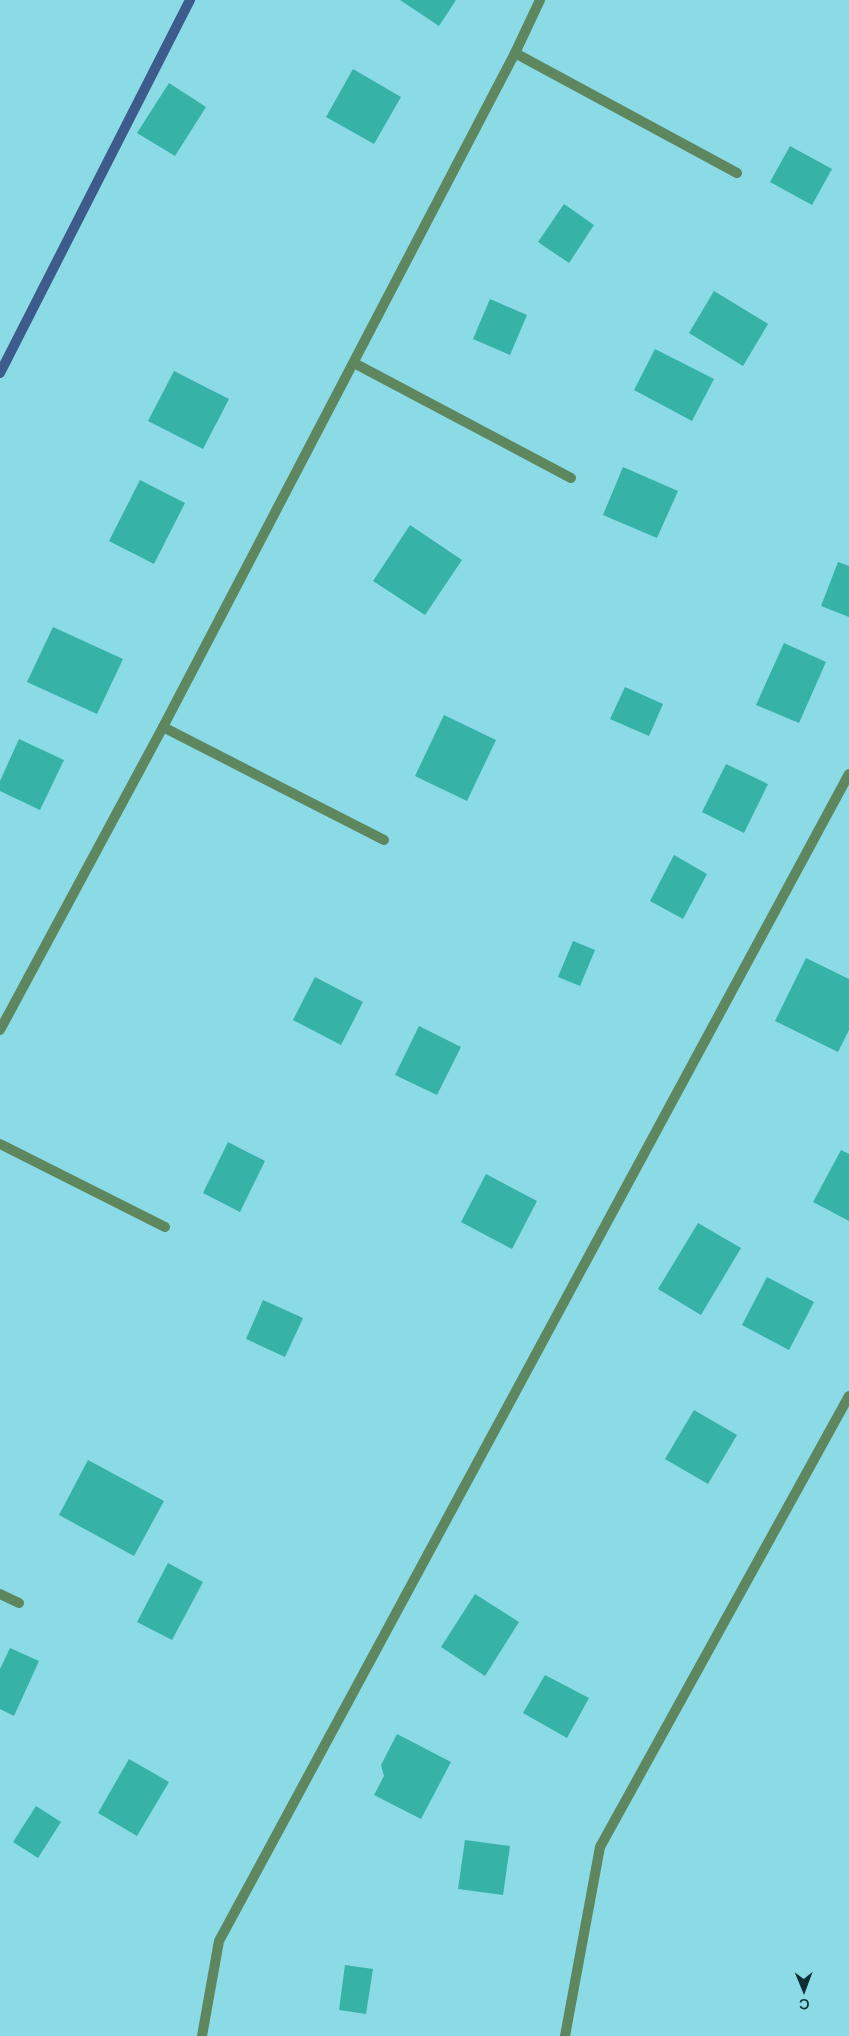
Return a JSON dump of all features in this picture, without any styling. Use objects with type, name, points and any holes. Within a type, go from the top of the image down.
[{"type":"street","points":[[0,1030],[163,727],[354,363],[515,53],[540,0]]},
{"type":"street","points":[[515,53],[737,173]]},
{"type":"street","points":[[354,363],[571,478]]},
{"type":"street","points":[[163,727],[384,840]]},
{"type":"street","points":[[202,2036],[219,1941],[849,774]]},
{"type":"street","points":[[0,1144],[165,1227]]},
{"type":"street","points":[[565,2036],[600,1847],[849,1396]]},
{"type":"street","points":[[0,1594],[18,1603]]},
{"type":"building","points":[[400,0],[456,0],[439,26]]},
{"type":"building","points":[[353,69],[401,97],[374,144],[326,117]]},
{"type":"building","points":[[169,83],[206,107],[175,156],[137,133]]},
{"type":"building","points":[[790,146],[832,169],[812,205],[770,182]]},
{"type":"building","points":[[564,204],[594,225],[569,263],[538,242]]},
{"type":"building","points":[[714,291],[768,324],[743,366],[689,333]]},
{"type":"building","points":[[490,299],[527,315],[510,355],[473,339]]},
{"type":"building","points":[[655,349],[714,379],[692,421],[634,390]]},
{"type":"building","points":[[174,371],[229,399],[203,449],[148,421]]},
{"type":"building","points":[[623,467],[678,491],[657,538],[603,515]]},
{"type":"building","points":[[140,480],[185,503],[154,564],[109,541]]},
{"type":"building","points":[[410,525],[462,560],[425,615],[373,581]]},
{"type":"building","points":[[838,562],[849,566],[849,617],[821,606]]},
{"type":"building","points":[[53,627],[123,659],[97,714],[27,682]]},
{"type":"building","points":[[784,643],[826,662],[799,723],[756,705]]},
{"type":"building","points":[[625,687],[663,704],[649,736],[610,719]]},
{"type":"building","points":[[444,715],[496,740],[467,801],[415,776]]},
{"type":"building","points":[[19,739],[64,760],[40,810],[0,791],[0,781]]},
{"type":"building","points":[[726,764],[768,784],[744,833],[702,812]]},
{"type":"building","points":[[674,855],[707,874],[683,919],[650,901]]},
{"type":"building","points":[[573,941],[595,950],[580,986],[558,977]]},
{"type":"building","points":[[806,958],[849,979],[849,1030],[838,1052],[775,1021]]},
{"type":"building","points":[[315,977],[363,1002],[341,1045],[293,1020]]},
{"type":"building","points":[[419,1026],[461,1047],[437,1095],[395,1075]]},
{"type":"building","points":[[228,1142],[265,1161],[240,1212],[203,1193]]},
{"type":"building","points":[[841,1150],[849,1154],[849,1221],[813,1202]]},
{"type":"building","points":[[486,1174],[537,1201],[512,1249],[461,1222]]},
{"type":"building","points":[[698,1223],[741,1248],[701,1315],[658,1289]]},
{"type":"building","points":[[767,1277],[814,1302],[789,1350],[742,1325]]},
{"type":"building","points":[[263,1300],[303,1318],[285,1357],[246,1339]]},
{"type":"building","points":[[694,1410],[737,1435],[708,1484],[665,1459]]},
{"type":"building","points":[[88,1460],[164,1501],[134,1556],[59,1515]]},
{"type":"building","points":[[168,1563],[203,1582],[172,1640],[137,1622]]},
{"type":"building","points":[[475,1594],[519,1622],[485,1676],[441,1647]]},
{"type":"building","points":[[10,1648],[39,1661],[14,1716],[0,1709],[0,1669]]},
{"type":"building","points":[[545,1675],[589,1698],[567,1738],[523,1713]]},
{"type":"building","points":[[397,1734],[451,1762],[421,1819],[374,1795],[384,1776],[381,1765]]},
{"type":"building","points":[[129,1759],[169,1782],[137,1836],[98,1813]]},
{"type":"building","points":[[36,1806],[61,1822],[38,1858],[13,1842]]},
{"type":"building","points":[[465,1840],[510,1846],[503,1895],[458,1889]]},
{"type":"building","points":[[345,1965],[373,1969],[366,2014],[339,2010]]},
{"type":"waterway","points":[[0,373],[190,0]]}]
